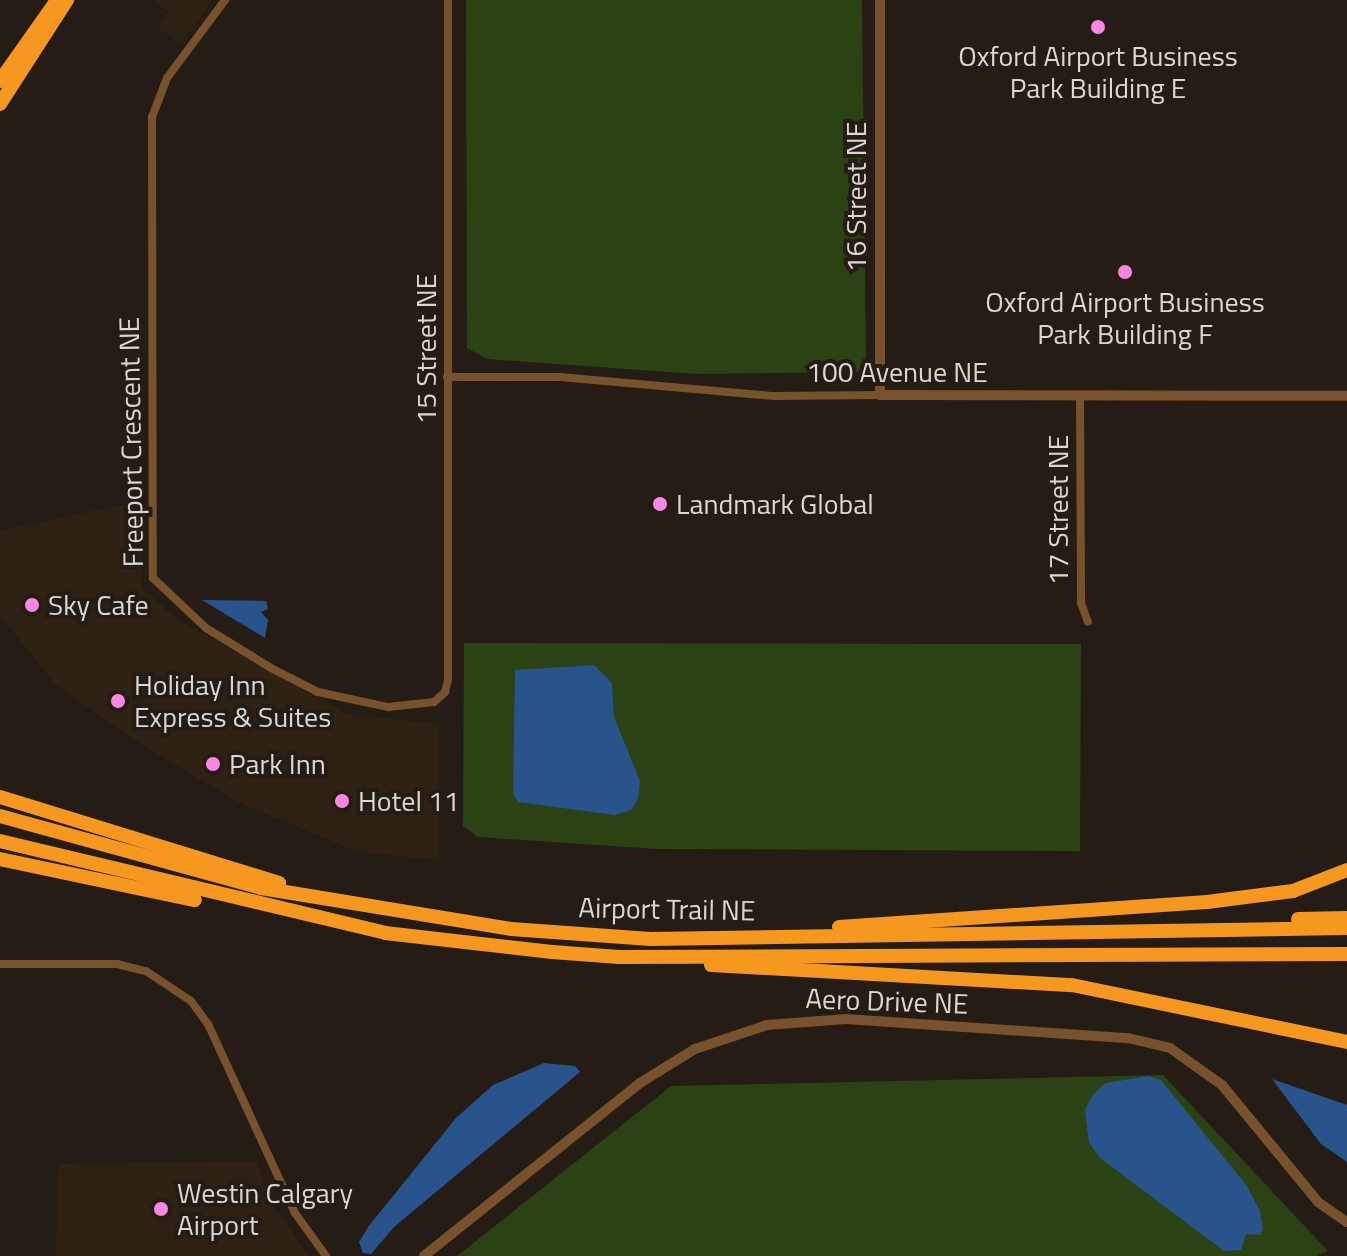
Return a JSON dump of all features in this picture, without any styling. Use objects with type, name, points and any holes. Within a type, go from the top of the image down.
[{"type":"highway","points":[[0,81],[58,0]]},
{"type":"highway","points":[[0,104],[67,0]]},
{"type":"highway","points":[[0,797],[53,817],[285,884],[455,923]]},
{"type":"highway","name":"Airport Trail NE","points":[[0,816],[261,888],[455,923],[651,939],[1347,928]]},
{"type":"highway","name":"Airport Trail NE","points":[[0,841],[385,933],[619,957],[1347,954]]},
{"type":"highway","points":[[0,859],[385,933]]},
{"type":"highway","points":[[651,939],[1165,907],[1293,891],[1347,870]]},
{"type":"highway","points":[[1190,930],[1347,918]]},
{"type":"highway","points":[[619,957],[1072,985],[1346,1042]]},
{"type":"street","name":"Freeport Crescent NE","points":[[225,0],[167,78],[152,117],[153,578],[206,628],[318,692],[388,707],[428,704],[441,697]]},
{"type":"street","name":"15 Street NE","points":[[441,697],[448,680],[448,0]]},
{"type":"street","name":"16 Street NE","points":[[880,0],[880,395]]},
{"type":"street","name":"100 Avenue NE","points":[[447,377],[560,377],[774,396],[1347,396]]},
{"type":"street","name":"17 Street NE","points":[[1080,396],[1081,603],[1088,622]]},
{"type":"street","points":[[0,964],[117,964],[146,971],[191,1001],[208,1024],[295,1213],[326,1256]]},
{"type":"street","name":"Aero Drive NE","points":[[424,1256],[640,1083],[695,1049],[767,1025],[846,1019],[1128,1038],[1170,1048],[1222,1085],[1318,1202],[1347,1222]]},
{"type":"shaded area","points":[[153,0],[213,0],[181,44],[158,28],[168,12]]},
{"type":"shaded area","points":[[143,500],[141,586],[176,619],[348,714],[439,724],[439,860],[358,852],[240,803],[142,745],[56,685],[0,616],[0,531]]},
{"type":"shaded area","points":[[256,1161],[270,1201],[309,1256],[56,1256],[58,1164]]},
{"type":"green space","points":[[466,0],[862,0],[866,361],[859,372],[697,374],[487,359],[467,348]]},
{"type":"green space","points":[[464,643],[1081,644],[1080,851],[656,849],[478,837],[463,826]]},
{"type":"green space","points":[[1163,1075],[1328,1251],[1317,1256],[457,1256],[671,1086]]},
{"type":"water","points":[[202,600],[266,601],[268,609],[261,612],[268,620],[265,638]]},
{"type":"water","points":[[594,665],[612,683],[614,717],[640,781],[638,799],[631,810],[615,815],[518,802],[513,794],[515,670]]},
{"type":"water","points":[[544,1063],[575,1066],[580,1072],[394,1227],[371,1254],[363,1253],[359,1242],[368,1227],[456,1118],[493,1085]]},
{"type":"water","points":[[1148,1076],[1161,1080],[1247,1186],[1260,1211],[1263,1229],[1260,1235],[1246,1234],[1241,1250],[1224,1251],[1100,1158],[1089,1143],[1085,1110],[1093,1094],[1106,1083]]},
{"type":"water","points":[[1272,1079],[1347,1105],[1347,1162],[1321,1144]]},
{"type":"place","name":"Oxford Airport Business Park Building E","points":[[1098,27]]},
{"type":"place","name":"Oxford Airport Business Park Building F","points":[[1125,272]]},
{"type":"place","name":"Landmark Global","points":[[660,504]]},
{"type":"place","name":"Sky Cafe","points":[[32,605]]},
{"type":"place","name":"Holiday Inn Express & Suites","points":[[118,701]]},
{"type":"place","name":"Park Inn","points":[[213,764]]},
{"type":"place","name":"Hotel 11","points":[[342,801]]},
{"type":"place","name":"Westin Calgary Airport","points":[[161,1209]]}]
